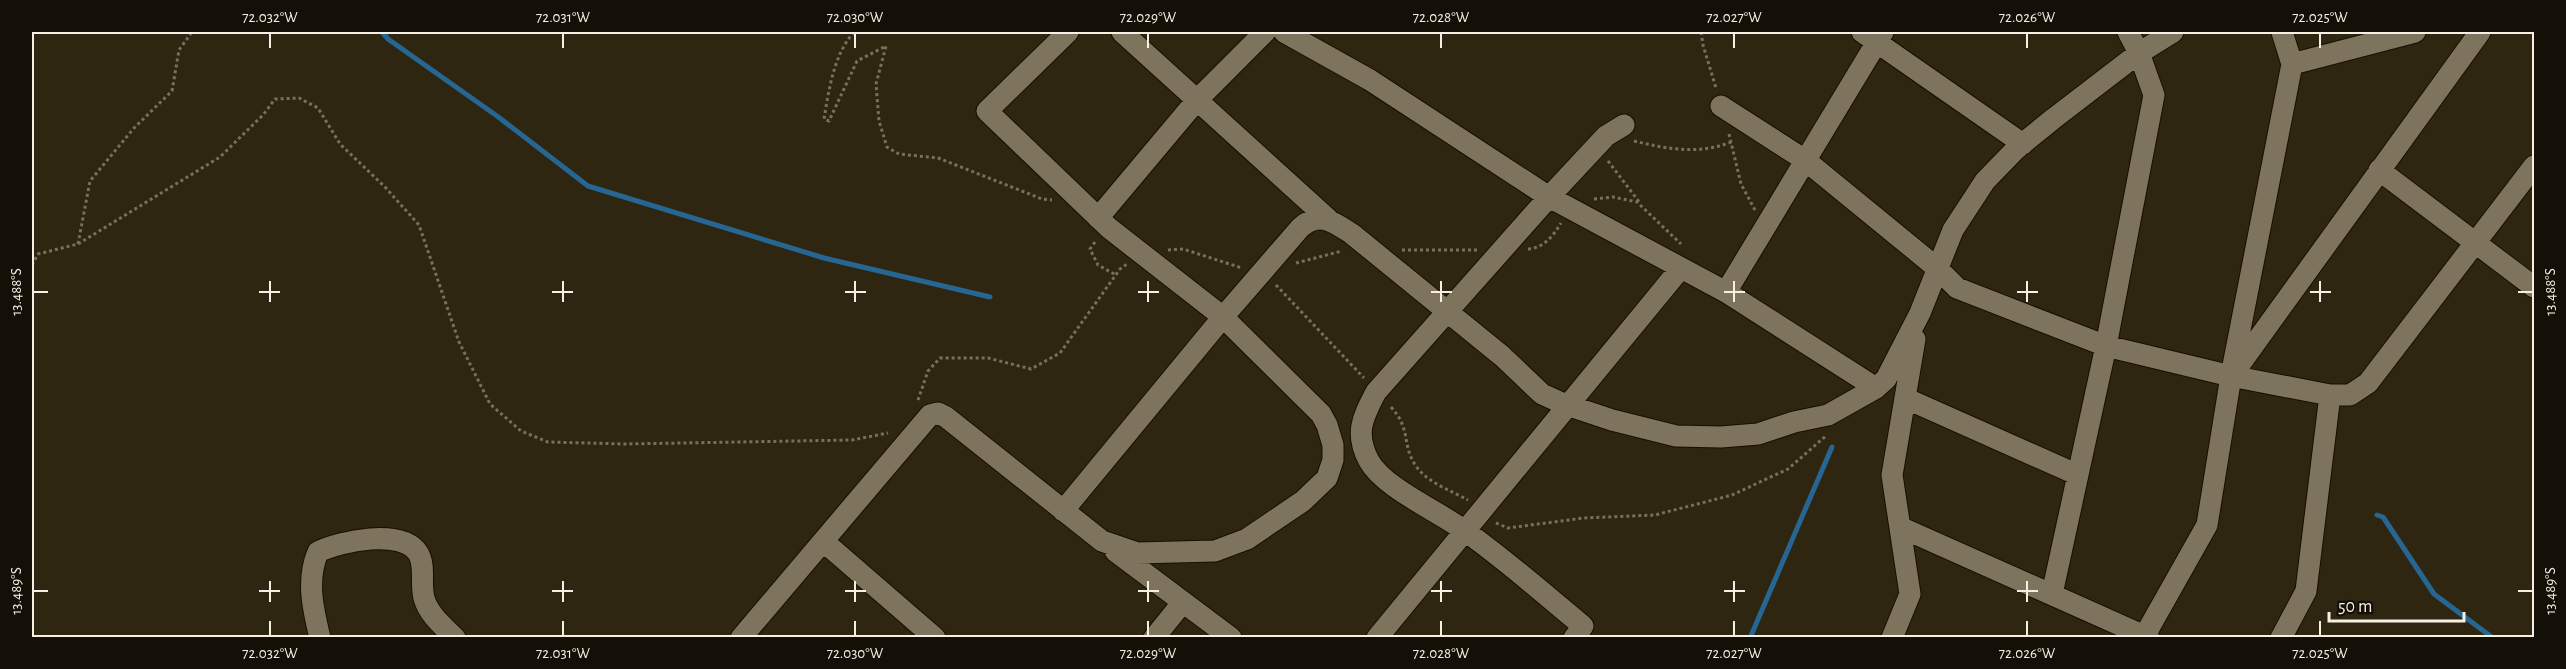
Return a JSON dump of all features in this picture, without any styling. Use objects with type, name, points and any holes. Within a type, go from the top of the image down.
[{"type":"street","points":[[1068,32],[987,111],[1104,223],[1223,317],[1321,414],[1328,425],[1333,446],[1333,460],[1327,477],[1303,501],[1247,539],[1215,551],[1137,553],[1102,541]]},
{"type":"street","points":[[1122,32],[1328,219],[1352,234],[1502,356],[1542,394],[1570,406],[1676,436],[1721,437],[1758,434],[1794,422],[1828,415],[1876,388],[1895,366],[1920,314],[1953,230],[1984,181],[2023,144],[2139,53],[2173,32]]},
{"type":"street","points":[[1104,223],[1197,100],[1265,32]]},
{"type":"street","points":[[1284,32],[1370,80],[1571,210],[1683,259],[1726,292],[1876,388]]},
{"type":"street","points":[[2052,594],[2106,346],[2154,95],[2139,53],[2128,32]]},
{"type":"street","points":[[1900,527],[2147,636],[2207,525],[2231,376],[2292,64],[2282,32]]},
{"type":"street","points":[[2292,64],[2415,32]]},
{"type":"street","points":[[2231,376],[2480,32]]},
{"type":"street","points":[[1726,292],[1805,160],[1873,35],[2023,144]]},
{"type":"street","points":[[1721,106],[1805,160],[1937,268],[1957,288],[2106,346],[2231,376],[2330,395],[2350,396],[2368,383],[2535,166]]},
{"type":"street","points":[[1574,638],[1584,626],[1465,531],[1384,480],[1369,461],[1361,439],[1362,418],[1376,392],[1549,197],[1603,139],[1624,124]]},
{"type":"street","points":[[2379,170],[2535,287]]},
{"type":"street","points":[[1064,511],[1262,270],[1307,221],[1328,219]]},
{"type":"street","points":[[1377,638],[1570,406],[1683,259]]},
{"type":"street","points":[[1892,638],[1910,594],[1892,475],[1920,314]]},
{"type":"street","points":[[2281,638],[2306,591],[2330,395]]},
{"type":"street","points":[[1905,398],[2078,475]]},
{"type":"street","points":[[741,638],[919,426],[930,415],[938,413],[1231,638]]},
{"type":"street","points":[[320,638],[311,592],[313,564],[318,552],[354,540],[405,542],[417,550],[422,561],[424,598],[439,622],[455,638]]},
{"type":"street","points":[[823,541],[935,638]]},
{"type":"street","points":[[1154,638],[1183,602]]},
{"type":"path","points":[[78,244],[90,181],[134,128],[172,91],[179,50],[192,32]]},
{"type":"path","points":[[854,32],[843,44],[828,93],[824,118],[829,121],[857,61],[886,46],[876,84],[879,121],[887,147],[899,154],[938,158],[1042,198],[1071,204],[1079,198]]},
{"type":"path","points":[[1701,32],[1741,184],[1758,215]]},
{"type":"path","points":[[32,265],[38,255],[78,244],[220,157],[263,115],[275,99],[298,98],[318,108],[340,144],[385,187],[419,225],[465,352],[490,404],[522,430],[548,442],[625,444],[852,440],[899,430]]},
{"type":"path","points":[[1683,259],[1644,209],[1626,181],[1605,158],[1603,139],[1672,151],[1717,148],[1731,142]]},
{"type":"path","points":[[1292,264],[1343,251],[1533,249],[1550,240],[1571,210],[1594,199],[1613,197],[1637,202],[1644,209]]},
{"type":"path","points":[[1104,223],[1090,249],[1098,265],[1116,275]]},
{"type":"path","points":[[918,404],[928,371],[940,358],[988,358],[1031,369],[1060,353],[1120,269],[1147,250],[1183,249],[1250,270],[1262,270]]},
{"type":"waterway","points":[[382,32],[388,39],[497,116],[588,186],[824,258],[990,297]]},
{"type":"waterway","points":[[1750,638],[1832,447]]},
{"type":"waterway","points":[[2377,515],[2383,517],[2434,594],[2493,638]]}]
